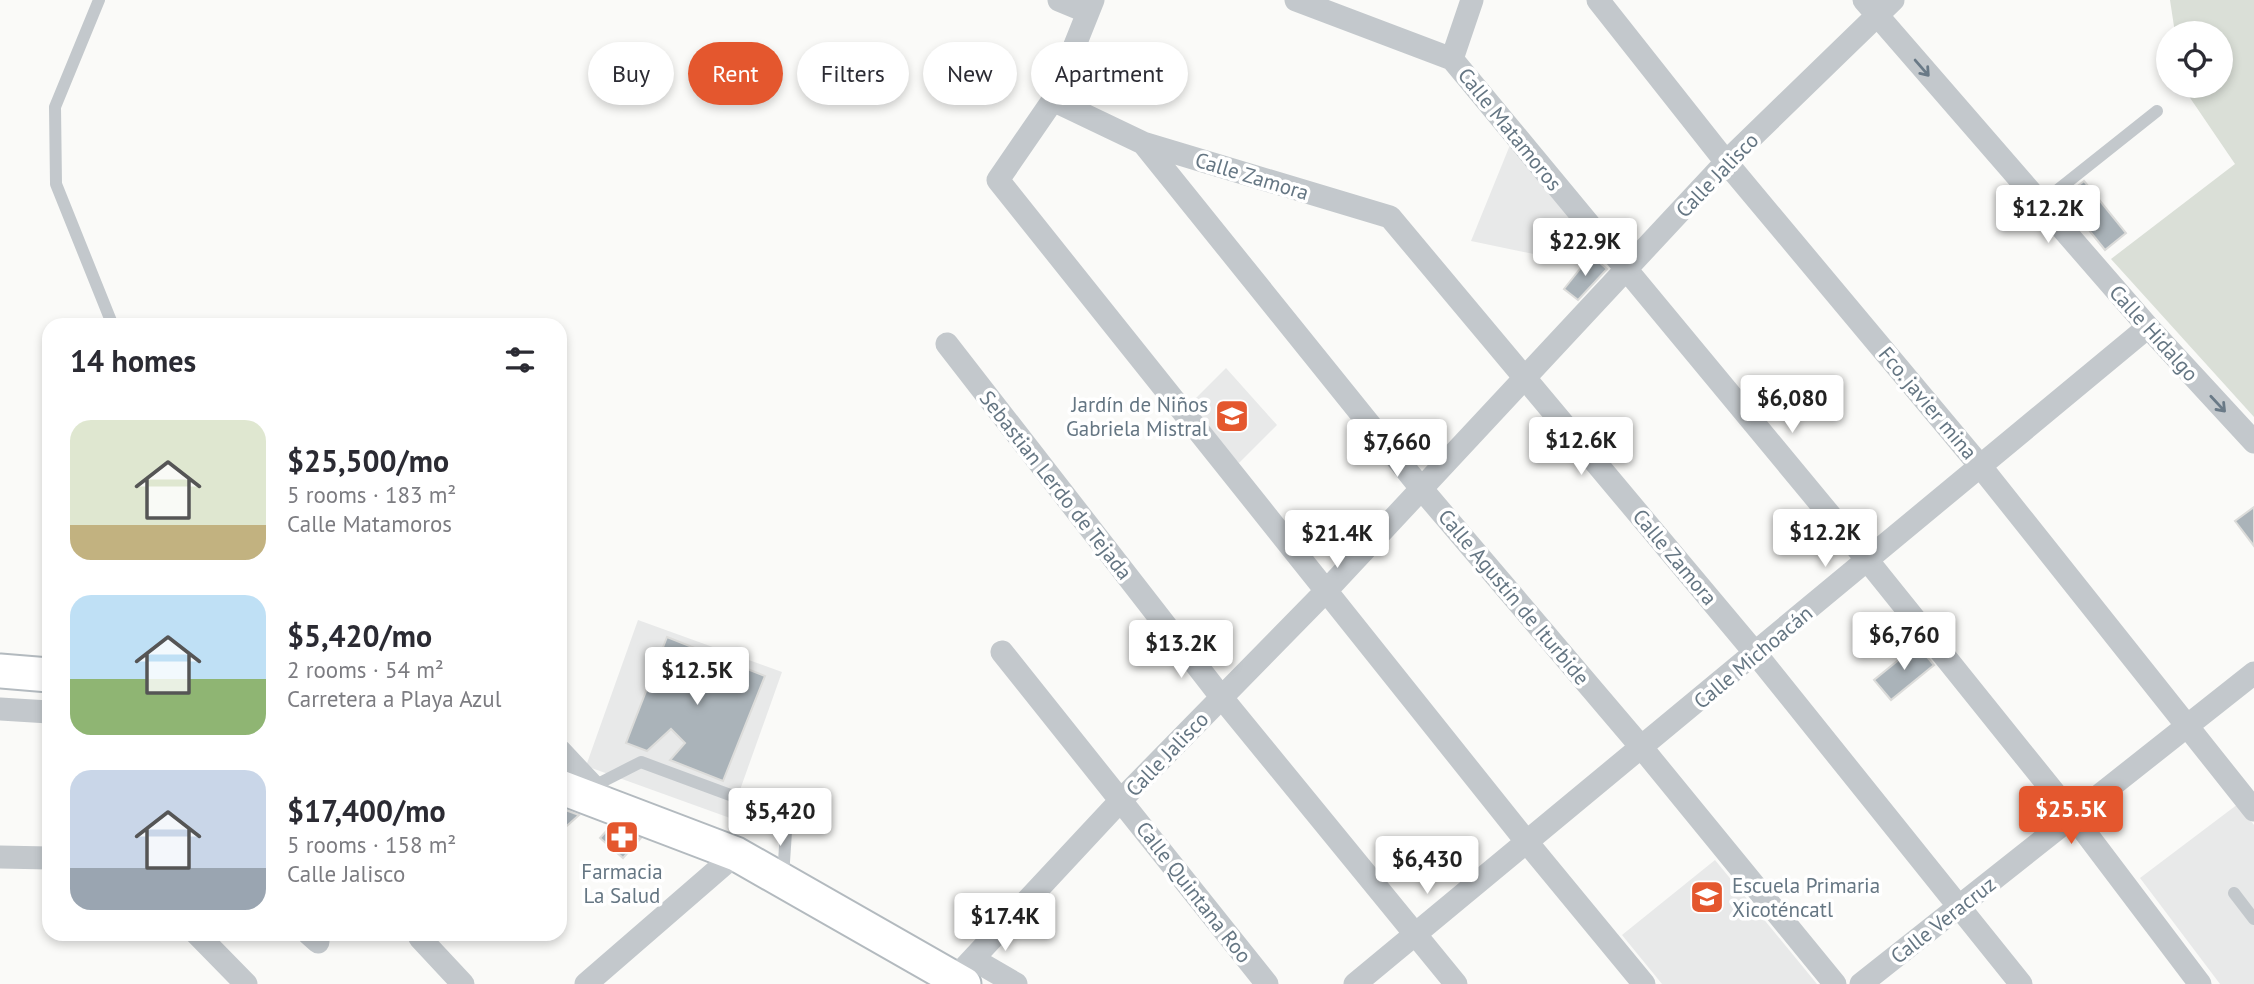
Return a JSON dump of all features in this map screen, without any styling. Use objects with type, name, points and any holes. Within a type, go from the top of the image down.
[{"type":"main road","points":[[0,671],[42,674]]},
{"type":"main road","points":[[587,794],[736,854],[782,881],[963,974]]},
{"type":"street","points":[[1059,0],[1091,6],[1077,42]]},
{"type":"street","name":"Calle Matamoros","points":[[1296,0],[1452,59],[1868,561],[2073,816],[2200,984]]},
{"type":"street","points":[[1452,59],[1472,0]]},
{"type":"street","name":"Fco. javier mina","points":[[1598,0],[1726,162],[1981,467],[2254,810]]},
{"type":"street","name":"Calle Jalisco","points":[[963,974],[1121,800],[1326,591],[1420,487],[1627,272],[1726,162],[1878,5]]},
{"type":"street","name":"Calle Hidalgo","points":[[1878,5],[2040,204],[2254,442]]},
{"type":"street","points":[[1050,105],[998,180],[1526,841],[1644,984]]},
{"type":"street","name":"Calle Zamora","points":[[1064,105],[1143,143],[1390,217],[1527,377],[1756,654],[2021,984]]},
{"type":"street","name":"Calle Agustín de Iturbide","points":[[1143,143],[1420,487],[1642,748],[1835,984]]},
{"type":"street","name":"Calle Michoacán","points":[[1355,984],[2148,327]]},
{"type":"street","name":"Sebastian Lerdo de Tejada","points":[[947,344],[1222,698],[1456,984]]},
{"type":"street","name":"Calle Quintana Roo","points":[[1002,652],[1266,984]]},
{"type":"street","name":"Calle Veracruz","points":[[1861,984],[2254,673]]},
{"type":"street","points":[[0,709],[42,712]]},
{"type":"street","points":[[567,762],[587,794]]},
{"type":"street","points":[[586,984],[736,854]]},
{"type":"street","points":[[0,857],[42,858]]},
{"type":"street","points":[[204,941],[246,984]]},
{"type":"street","points":[[423,941],[463,984]]},
{"type":"street","points":[[963,974],[1016,984]]},
{"type":"lane","points":[[99,0],[55,107],[56,184],[110,318]]},
{"type":"lane","points":[[2040,204],[2157,111]]},
{"type":"lane","points":[[587,794],[641,762],[787,816],[782,881]]},
{"type":"lane","points":[[2234,892],[2254,919]]},
{"type":"shaded area","points":[[2170,0],[2254,0],[2254,417],[2111,259],[2235,164],[2190,98],[2233,98],[2233,21],[2173,21]]},
{"type":"shaded area","points":[[1510,145],[1581,229],[1553,258],[1471,241]]},
{"type":"shaded area","name":"Jardín de Niños Gabriela Mistral","points":[[1226,368],[1277,425],[1239,463],[1187,407]]},
{"type":"shaded area","points":[[638,620],[782,672],[730,818],[586,766]]},
{"type":"shaded area","points":[[2238,804],[2254,825],[2254,984],[2220,984],[2140,878]]},
{"type":"shaded area","name":"Escuela Primaria Xicoténcatl","points":[[1715,860],[1817,984],[1662,984],[1622,935]]},
{"type":"building","points":[[2084,181],[2126,233],[2105,250],[2063,198]]},
{"type":"building","points":[[1591,255],[1607,269],[1578,300],[1564,289]]},
{"type":"building","points":[[2254,507],[2254,546],[2235,521]]},
{"type":"building","points":[[667,637],[765,676],[723,781],[670,760],[685,743],[671,729],[647,751],[626,743]]},
{"type":"building","points":[[1917,645],[1934,665],[1891,700],[1874,680]]},
{"type":"building","points":[[567,811],[579,815],[567,826]]},
{"type":"building","name":"Farmacia La Salud","points":[[610,827],[641,838],[623,858],[600,838]]},
{"type":"place","name":"Jardín de Niños Gabriela Mistral","points":[[1232,416]]},
{"type":"place","name":"Farmacia La Salud","points":[[622,837]]},
{"type":"place","name":"Escuela Primaria Xicoténcatl","points":[[1707,897]]}]
